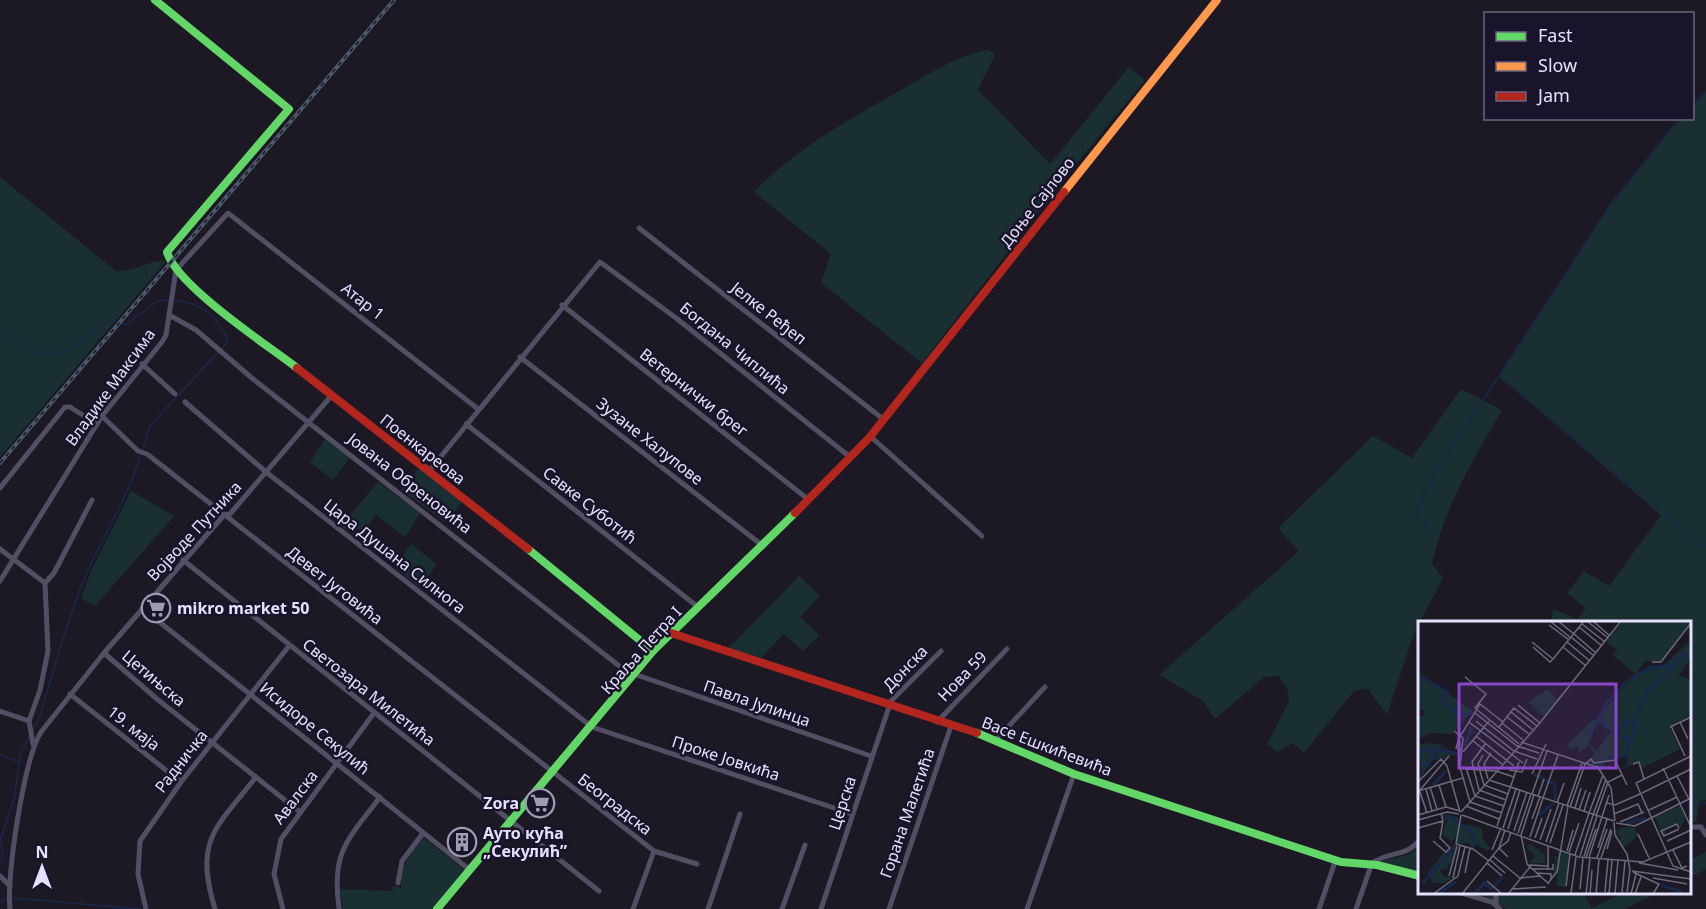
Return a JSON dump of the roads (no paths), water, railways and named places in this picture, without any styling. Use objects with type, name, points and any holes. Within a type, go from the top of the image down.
[{"type":"street","points":[[155,0],[289,110],[167,252],[166,256],[176,270]]},
{"type":"street","name":"Доње Сајлово","points":[[882,421],[1217,0]]},
{"type":"street","name":"Атар 1","points":[[176,270],[224,215],[232,213],[478,409]]},
{"type":"street","name":"Јелке Ређеп","points":[[639,228],[882,421]]},
{"type":"street","name":"Богдана Чиплића","points":[[562,305],[600,262],[676,318],[850,457]]},
{"type":"street","name":"Владике Максима","points":[[0,581],[12,558],[102,416],[166,335],[176,270]]},
{"type":"street","name":"Поенкареова","points":[[176,270],[199,292],[429,471],[653,651]]},
{"type":"street","points":[[429,471],[562,305]]},
{"type":"street","name":"Ветернички брег","points":[[562,305],[808,500]]},
{"type":"street","name":"Јована Обреновића","points":[[169,315],[196,330],[219,352],[633,675]]},
{"type":"street","name":"Зузане Халупове","points":[[520,357],[763,546]]},
{"type":"street","points":[[142,364],[175,394]]},
{"type":"street","name":"Војводе Путника","points":[[33,744],[70,694],[183,560],[224,515],[230,514],[332,395]]},
{"type":"street","name":"Цара Душана Силнога","points":[[185,402],[266,472],[592,727]]},
{"type":"street","points":[[0,488],[65,407],[70,407],[97,424]]},
{"type":"street","name":"Девет Југовића","points":[[102,416],[138,451],[147,454],[553,773]]},
{"type":"street","name":"Краља Петра I","points":[[437,909],[592,727],[653,651],[763,546],[882,421]]},
{"type":"street","name":"Савке Суботић","points":[[466,424],[698,607]]},
{"type":"street","points":[[870,436],[982,536]]},
{"type":"street","points":[[10,909],[10,886],[23,793],[33,744],[29,721],[40,690],[48,651],[45,583],[54,573],[92,500]]},
{"type":"street","points":[[0,549],[45,583]]},
{"type":"street","name":"Светозара Милетића","points":[[183,560],[598,891]]},
{"type":"street","name":"Исидоре Секулић","points":[[142,608],[470,870]]},
{"type":"street","name":"Васе Ешкићевића","points":[[671,633],[937,722],[981,734],[1074,774],[1336,859],[1417,874]]},
{"type":"street","name":"Радничка","points":[[145,908],[138,874],[138,846],[153,820],[181,782],[289,646]]},
{"type":"street","name":"Нова 59","points":[[937,722],[1007,649]]},
{"type":"street","name":"Донска","points":[[889,705],[941,651]]},
{"type":"street","name":"Цетињска","points":[[104,653],[157,699],[300,812]]},
{"type":"street","name":"Павла Јулинца","points":[[633,675],[871,756]]},
{"type":"street","points":[[995,741],[1045,687]]},
{"type":"street","name":"19. маја","points":[[70,694],[181,782]]},
{"type":"street","name":"Церска","points":[[821,909],[889,705]]},
{"type":"street","points":[[0,711],[29,721]]},
{"type":"street","name":"Авалска","points":[[283,909],[275,884],[275,860],[281,839],[374,713]]},
{"type":"street","name":"Горана Малетића","points":[[889,909],[951,726]]},
{"type":"street","name":"Проке Јовкића","points":[[592,727],[852,814]]},
{"type":"street","name":"Београдска","points":[[553,773],[654,851],[697,864]]},
{"type":"street","points":[[1027,909],[1074,774]]},
{"type":"street","points":[[215,909],[205,871],[208,845],[220,823],[256,777]]},
{"type":"street","points":[[339,908],[336,884],[339,856],[344,845],[380,797]]},
{"type":"street","points":[[708,909],[740,814]]},
{"type":"street","points":[[1691,827],[1701,826],[1706,835]]},
{"type":"street","points":[[398,883],[402,861],[423,833]]},
{"type":"street","points":[[1356,909],[1371,865],[1378,859],[1405,853],[1418,839]]},
{"type":"street","points":[[782,909],[805,845]]},
{"type":"street","points":[[633,909],[654,851]]},
{"type":"street","points":[[1319,909],[1336,859]]},
{"type":"street","points":[[0,876],[10,886]]},
{"type":"street","points":[[1463,894],[1498,907]]},
{"type":"waterway","points":[[1694,104],[1706,92]]},
{"type":"waterway","points":[[1433,534],[1417,514],[1425,490],[1611,204],[1678,120]]},
{"type":"waterway","points":[[0,327],[32,350],[57,353],[80,341],[111,319],[126,325],[157,301],[170,300]]},
{"type":"waterway","points":[[175,300],[201,308],[220,325],[228,342],[221,349]]},
{"type":"waterway","points":[[143,449],[150,426],[218,352]]},
{"type":"waterway","points":[[1499,376],[1706,547]]},
{"type":"waterway","points":[[33,730],[39,718],[82,584],[124,497],[141,454]]},
{"type":"waterway","points":[[0,862],[3,856],[0,841],[14,799],[21,752],[29,737]]},
{"type":"waterway","points":[[0,755],[19,762]]},
{"type":"waterway","points":[[1691,805],[1706,803]]},
{"type":"waterway","points":[[12,898],[141,909]]},
{"type":"waterway","points":[[0,901],[8,899]]},
{"type":"railway","points":[[0,463],[394,0]]},
{"type":"place","name":"mikro market 50","points":[[156,608]]},
{"type":"place","name":"Zora","points":[[540,803]]},
{"type":"place","name":"Ауто кућа „Секулић”","points":[[462,842]]}]
